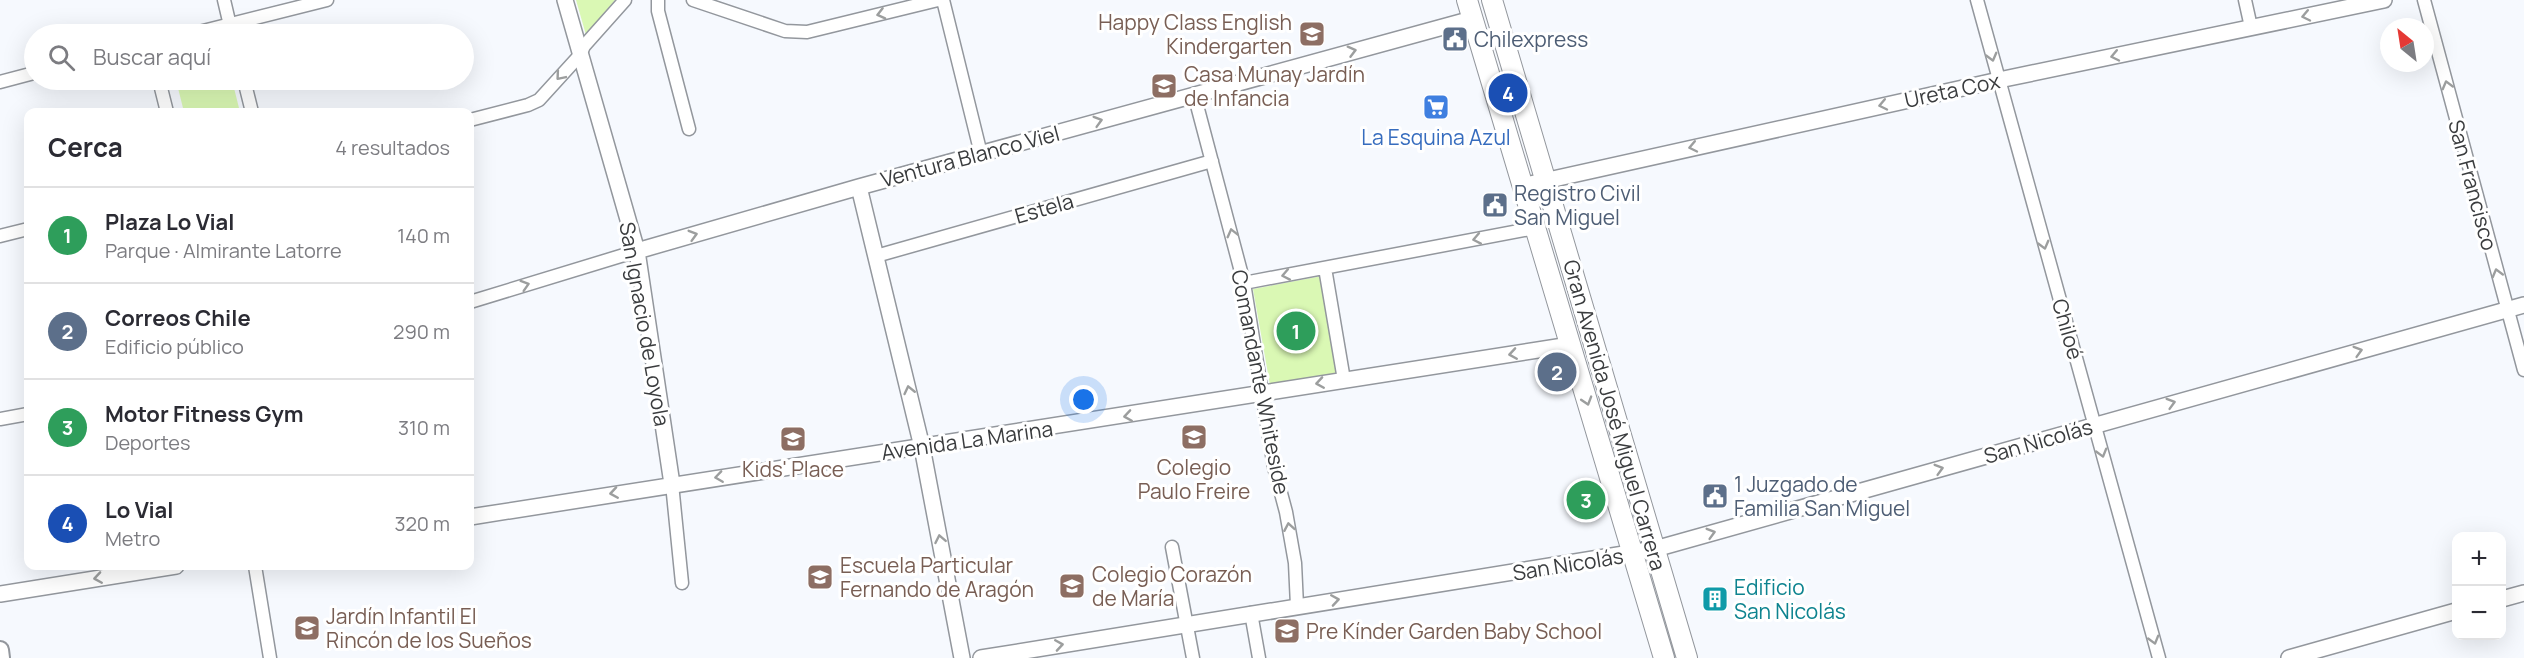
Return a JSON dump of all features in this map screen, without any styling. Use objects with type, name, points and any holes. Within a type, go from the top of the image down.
[{"type":"main road","name":"Gran Avenida José Miguel Carrera","points":[[1492,0],[1687,658]]},
{"type":"main road","name":"Gran Avenida José Miguel Carrera","points":[[1469,9],[1664,658]]},
{"type":"main road","points":[[0,650],[1,658]]},
{"type":"street","points":[[224,0],[230,24]]},
{"type":"street","points":[[250,24],[327,0]]},
{"type":"street","name":"San Ignacio de Loyola","points":[[565,0],[637,251],[672,484],[682,583]]},
{"type":"street","points":[[474,119],[539,100],[625,0]]},
{"type":"street","points":[[658,0],[658,10],[689,129]]},
{"type":"street","points":[[693,0],[785,31],[807,32],[938,0]]},
{"type":"street","points":[[943,0],[981,154]]},
{"type":"street","name":"Chiloé","points":[[1977,0],[2159,658]]},
{"type":"street","points":[[2245,0],[2251,27]]},
{"type":"street","name":"Ureta Cox","points":[[1522,186],[1999,80],[2384,0]]},
{"type":"street","name":"San Francisco","points":[[2424,0],[2524,370]]},
{"type":"street","name":"Ventura Blanco Viel","points":[[474,301],[859,187],[1194,94],[1469,9]]},
{"type":"street","points":[[0,82],[24,76]]},
{"type":"street","points":[[162,90],[166,108]]},
{"type":"street","points":[[246,90],[251,108]]},
{"type":"street","name":"Comandante Whiteside","points":[[1194,94],[1244,283],[1274,467],[1286,512],[1295,563],[1297,606]]},
{"type":"street","name":"Estela","points":[[876,256],[1212,161]]},
{"type":"street","points":[[859,187],[922,447],[962,658]]},
{"type":"street","points":[[1244,283],[1535,228]]},
{"type":"street","points":[[0,236],[24,230]]},
{"type":"street","points":[[1325,268],[1344,380]]},
{"type":"street","name":"San Nicolás","points":[[981,658],[1655,549],[2524,305]]},
{"type":"street","name":"Avenida La Marina","points":[[474,516],[1570,345]]},
{"type":"street","points":[[0,419],[24,415]]},
{"type":"street","points":[[1172,547],[1193,658]]},
{"type":"street","points":[[0,594],[151,570]]},
{"type":"street","points":[[256,570],[270,658]]},
{"type":"street","points":[[2506,598],[2524,592]]},
{"type":"street","points":[[2289,658],[2452,612]]},
{"type":"street","points":[[1251,613],[1259,658]]},
{"type":"green space","points":[[576,0],[615,0],[586,35]]},
{"type":"green space","points":[[178,90],[234,90],[239,108],[183,108]]},
{"type":"green space","points":[[1322,276],[1339,373],[1270,385],[1253,289]]},
{"type":"place","name":"Happy Class English Kindergarten","points":[[1312,34]]},
{"type":"place","name":"Chilexpress","points":[[1455,39]]},
{"type":"place","name":"Casa Munay Jardín de Infancia","points":[[1164,86]]},
{"type":"place","name":"Lo Vial","points":[[1508,93]]},
{"type":"place","name":"La Esquina Azul","points":[[1436,107]]},
{"type":"place","name":"Registro Civil San Miguel","points":[[1495,205]]},
{"type":"place","name":"Plaza Lo Vial","points":[[1296,331]]},
{"type":"place","name":"Correos Chile","points":[[1557,372]]},
{"type":"place","name":"Colegio Paulo Freire","points":[[1194,437]]},
{"type":"place","name":"Kids' Place","points":[[793,439]]},
{"type":"place","name":"1 Juzgado de Familia San Miguel","points":[[1715,496]]},
{"type":"place","name":"Motor Fitness Gym","points":[[1586,500]]},
{"type":"place","name":"Escuela Particular Fernando de Aragón","points":[[820,577]]},
{"type":"place","name":"Colegio Corazón de María","points":[[1072,586]]},
{"type":"place","name":"Edificio San Nicolás","points":[[1715,599]]},
{"type":"place","name":"Jardín Infantil El Rincón de los Sueños","points":[[307,628]]},
{"type":"place","name":"Pre Kínder Garden Baby School","points":[[1287,631]]}]
